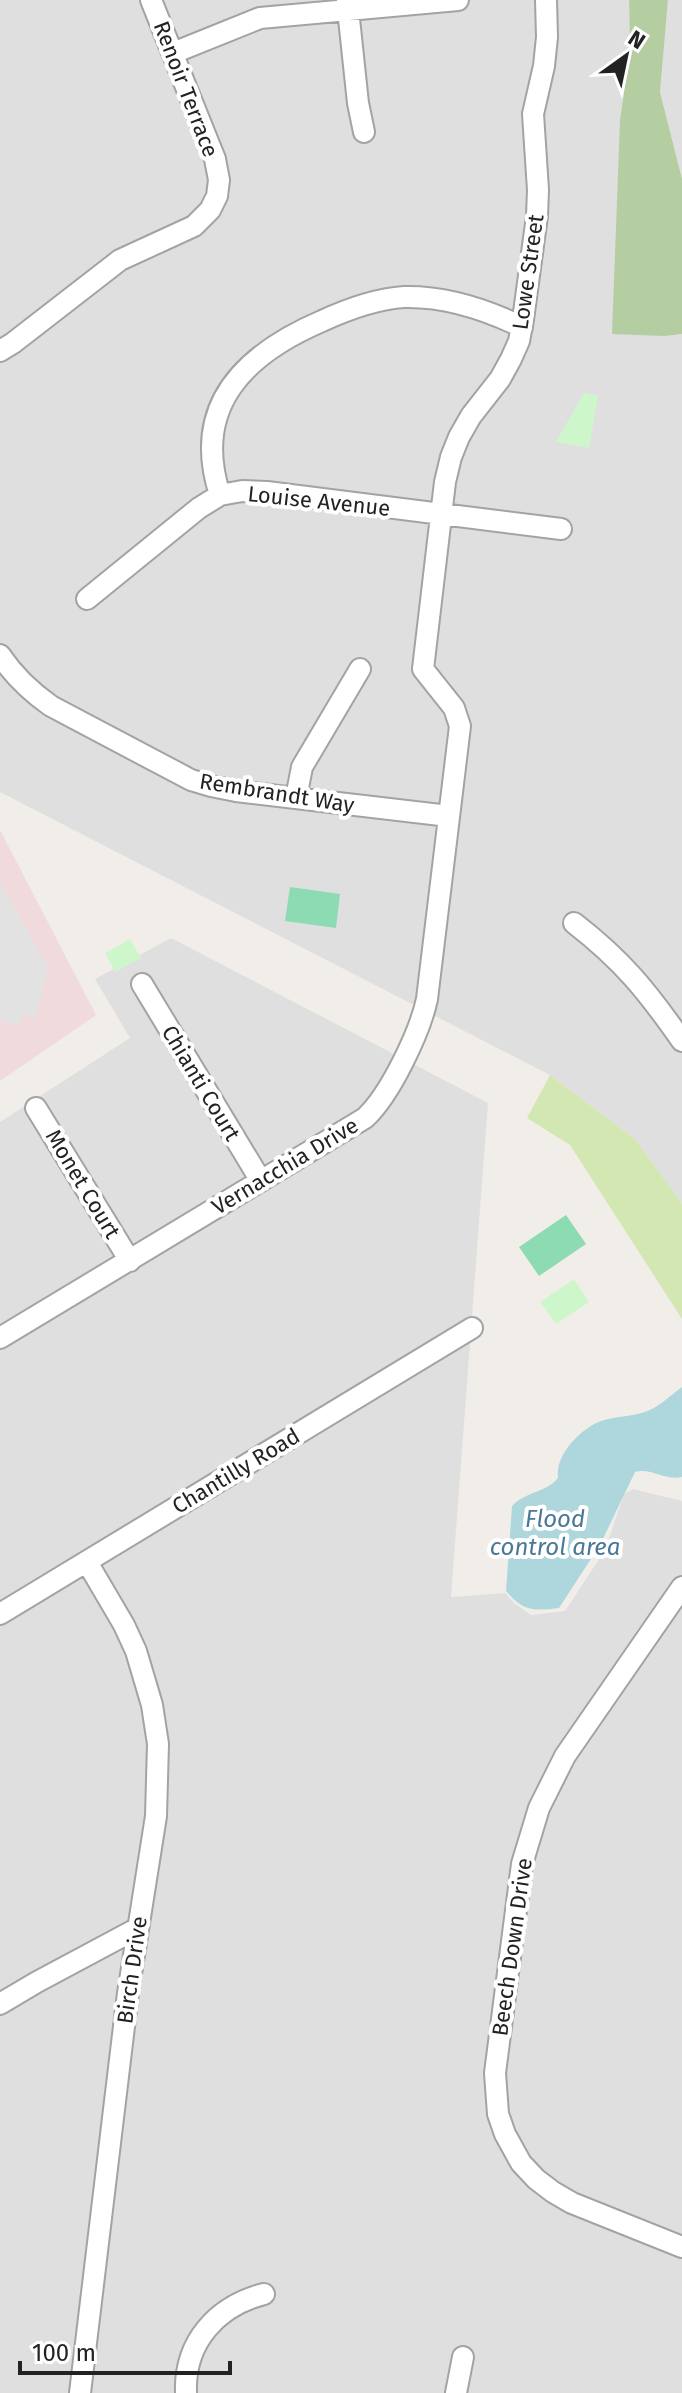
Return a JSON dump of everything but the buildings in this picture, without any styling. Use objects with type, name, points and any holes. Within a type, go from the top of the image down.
[{"type":"street","name":"Renoir Terrace","points":[[0,351],[109,267],[194,226],[210,210],[219,188],[217,169],[151,0]]},
{"type":"street","points":[[173,53],[260,18],[347,5],[458,0]]},
{"type":"street","name":"Lowe Street","points":[[423,669],[445,482],[459,437],[505,369],[519,341],[522,327],[537,216],[533,114],[544,66],[546,0]]},
{"type":"street","points":[[347,5],[364,132]]},
{"type":"street","points":[[220,495],[211,455],[218,412],[240,374],[256,359],[291,337],[347,310],[402,297],[454,302],[522,327]]},
{"type":"street","name":"Louise Avenue","points":[[87,599],[199,508],[220,495],[242,491],[561,529]]},
{"type":"street","name":"Rembrandt Way","points":[[0,655],[18,678],[51,706],[170,770],[211,786],[449,816]]},
{"type":"street","points":[[296,798],[302,767],[360,669]]},
{"type":"street","name":"Vernacchia Drive","points":[[0,1338],[365,1118],[373,1110],[420,1028],[427,999],[460,726],[454,708],[423,669]]},
{"type":"street","points":[[574,923],[620,961],[647,991],[682,1041]]},
{"type":"street","name":"Chianti Court","points":[[142,984],[261,1181]]},
{"type":"street","name":"Monet Court","points":[[36,1108],[130,1261]]},
{"type":"street","name":"Chantilly Road","points":[[0,1614],[472,1328]]},
{"type":"street","name":"Birch Drive","points":[[80,2393],[138,1928],[156,1816],[158,1744],[152,1705],[136,1651],[87,1562]]},
{"type":"street","name":"Beech Down Drive","points":[[682,1587],[565,1756],[539,1808],[522,1864],[495,2073],[498,2114],[505,2134],[521,2163],[536,2179],[572,2203],[682,2247]]},
{"type":"street","points":[[0,2004],[138,1928]]},
{"type":"street","points":[[186,2393],[193,2353],[209,2326],[229,2307],[264,2294]]},
{"type":"street","points":[[456,2393],[463,2357]]},
{"type":"shaded area","points":[[0,0],[629,0],[630,50],[620,120],[665,336],[682,334],[682,1204],[635,1139],[550,1075],[0,792]]},
{"type":"shaded area","points":[[668,0],[682,0],[682,179],[660,92]]},
{"type":"shaded area","points":[[0,830],[96,1015],[0,1081]]},
{"type":"shaded area","points":[[0,881],[48,968],[36,1018],[23,1015],[20,1026],[0,1021]]},
{"type":"shaded area","points":[[171,938],[488,1103],[451,1597],[505,1593],[531,1615],[565,1611],[605,1550],[624,1494],[633,1489],[682,1501],[682,2393],[0,2393],[0,1122],[130,1038],[95,979]]},
{"type":"green space","points":[[629,0],[668,0],[660,92],[682,179],[682,334],[612,334],[620,120],[630,50]]},
{"type":"green space","points":[[584,393],[598,396],[589,448],[556,442]]},
{"type":"green space","points":[[290,887],[340,894],[336,928],[285,921]]},
{"type":"green space","points":[[130,939],[141,958],[115,972],[105,953]]},
{"type":"green space","points":[[550,1075],[635,1139],[682,1204],[682,1319],[570,1145],[527,1118]]},
{"type":"green space","points":[[566,1215],[586,1244],[539,1276],[519,1247]]},
{"type":"green space","points":[[574,1279],[589,1302],[556,1324],[540,1302]]},
{"type":"water","name":"Flood control area","points":[[682,1387],[682,1477],[635,1472],[600,1545],[559,1608],[536,1609],[518,1603],[506,1591],[512,1506],[523,1497],[548,1487],[558,1478],[560,1461],[565,1452],[585,1430],[601,1421],[650,1410]]}]
